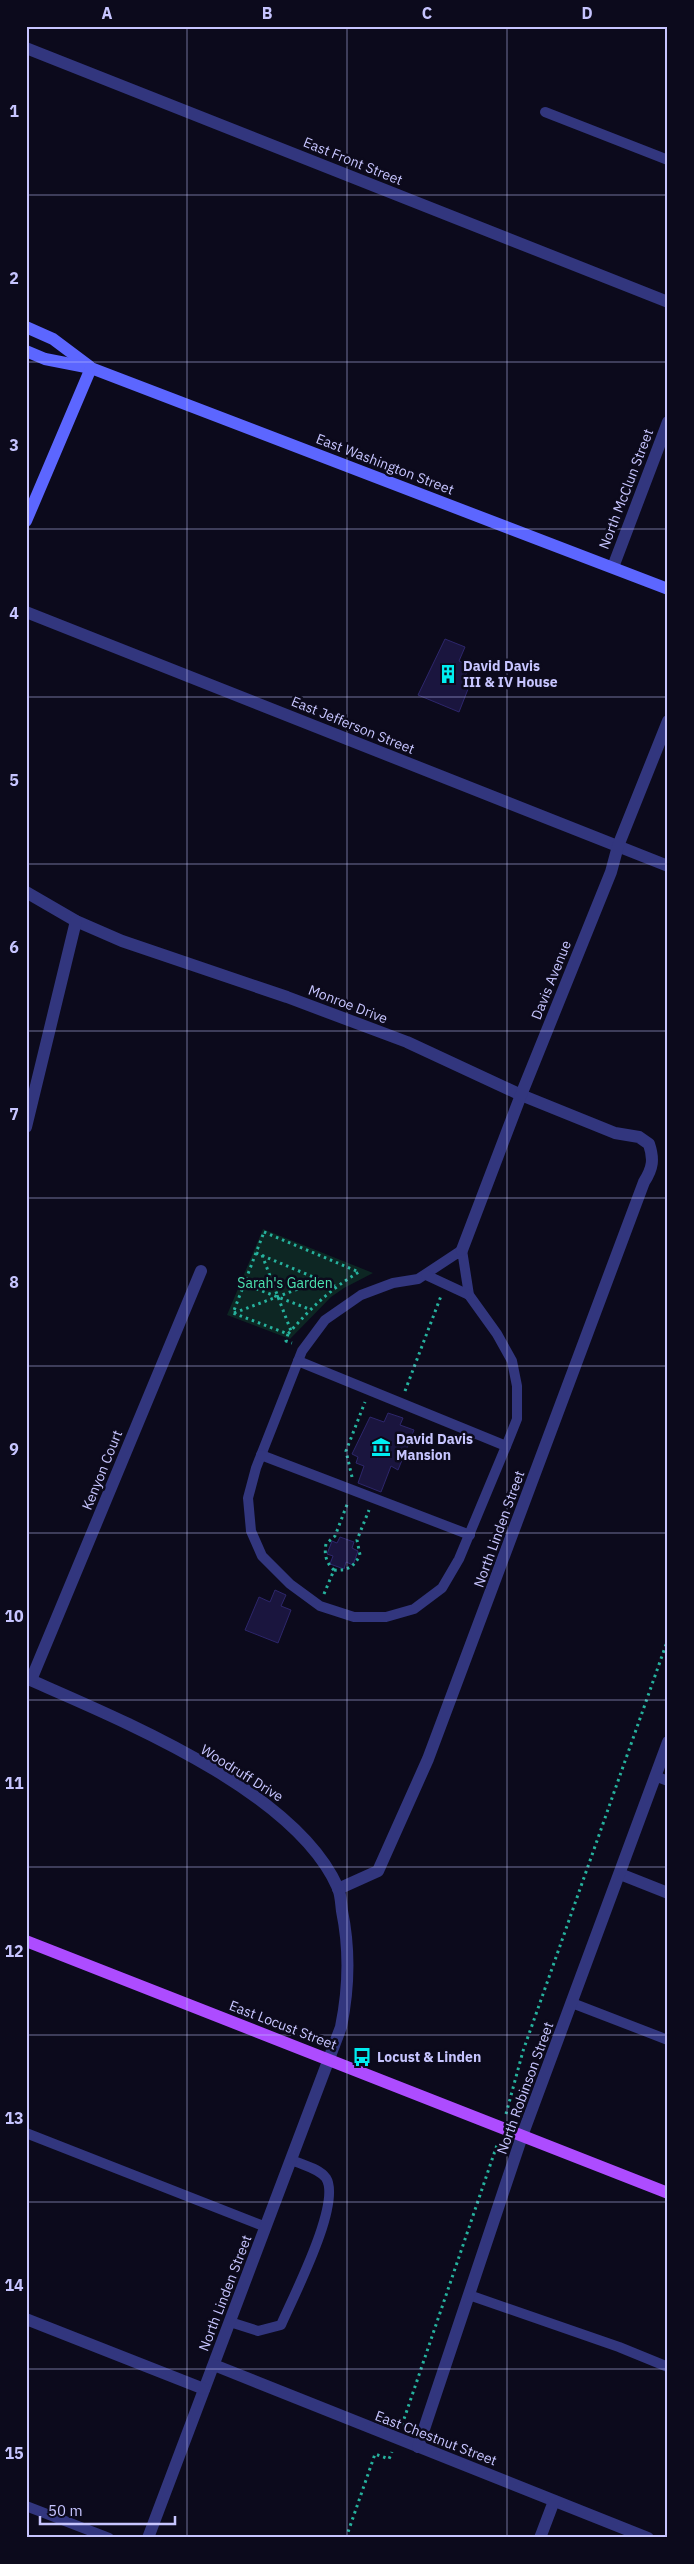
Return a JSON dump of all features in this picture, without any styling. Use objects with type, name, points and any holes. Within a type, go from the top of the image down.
[{"type":"main road","name":"East Washington Street","points":[[26,327],[53,338],[90,368]]},
{"type":"main road","name":"East Washington Street","points":[[26,351],[45,359],[90,368],[668,589]]},
{"type":"main road","points":[[26,522],[90,368]]},
{"type":"main road","name":"East Locust Street","points":[[26,1941],[668,2192]]},
{"type":"street","name":"East Front Street","points":[[26,48],[668,302]]},
{"type":"street","name":"North McClun Street","points":[[613,567],[668,422]]},
{"type":"street","name":"East Jefferson Street","points":[[26,612],[668,866]]},
{"type":"street","name":"Davis Avenue","points":[[462,1250],[521,1095],[611,872],[618,846],[668,720]]},
{"type":"street","name":"Monroe Drive","points":[[26,892],[76,921],[122,941],[288,997],[407,1042],[521,1095],[615,1133],[639,1137],[649,1144],[652,1153]]},
{"type":"street","points":[[26,1127],[76,921]]},
{"type":"street","name":"North Linden Street","points":[[338,1889],[378,1871],[428,1759],[644,1182],[650,1173],[653,1164],[652,1153]]},
{"type":"street","name":"Kenyon Court","points":[[29,1679],[201,1271]]},
{"type":"street","name":"Woodruff Drive","points":[[29,1679],[155,1738],[264,1802],[290,1824],[314,1850],[338,1889],[346,1932],[348,1994],[342,2027],[330,2060]]},
{"type":"street","name":"North Robinson Street","points":[[418,2446],[522,2136],[668,1742]]},
{"type":"street","points":[[620,1874],[668,1893]]},
{"type":"street","name":"North Linden Street","points":[[149,2538],[330,2060]]},
{"type":"street","points":[[26,2318],[204,2389]]},
{"type":"street","name":"East Chestnut Street","points":[[214,2365],[648,2538]]},
{"type":"street","points":[[540,2538],[554,2501]]},
{"type":"lane","points":[[545,112],[668,160]]},
{"type":"lane","points":[[462,1250],[469,1295],[497,1334],[512,1361],[517,1386],[517,1419],[470,1535],[442,1588],[414,1609],[386,1617],[354,1617],[320,1606],[290,1584],[262,1556],[252,1532],[248,1498],[261,1456],[298,1361],[302,1352],[325,1320],[362,1295],[426,1275],[462,1250]]},
{"type":"lane","points":[[426,1275],[469,1295]]},
{"type":"lane","points":[[298,1361],[506,1446]]},
{"type":"lane","points":[[261,1456],[470,1535]]},
{"type":"lane","points":[[655,1776],[668,1781]]},
{"type":"lane","points":[[572,2003],[668,2040]]},
{"type":"lane","points":[[26,2133],[266,2227]]},
{"type":"lane","points":[[230,2322],[258,2331],[281,2325],[325,2224],[330,2192],[327,2180],[318,2171],[292,2160]]},
{"type":"lane","points":[[469,2295],[619,2346],[668,2367]]},
{"type":"lane","points":[[26,2506],[109,2538]]},
{"type":"path","points":[[264,1232],[359,1272],[336,1286],[309,1309],[288,1334],[234,1313],[264,1232]]},
{"type":"path","points":[[256,1253],[336,1286]]},
{"type":"path","points":[[262,1256],[291,1331]]},
{"type":"path","points":[[234,1313],[322,1280]]},
{"type":"path","points":[[244,1284],[309,1309]]},
{"type":"path","points":[[401,1403],[446,1284]]},
{"type":"path","points":[[334,1570],[344,1571],[356,1564],[360,1555],[356,1540],[373,1498]]},
{"type":"path","points":[[346,2538],[375,2454],[389,2459],[397,2439],[503,2128],[523,2051],[668,1639]]},
{"type":"green space","name":"Sarah's Garden","points":[[263,1229],[373,1273],[331,1297],[290,1339],[227,1315]]},
{"type":"building","name":"David Davis III & IV House","points":[[445,639],[465,647],[459,661],[467,665],[465,671],[467,672],[463,681],[470,684],[459,712],[418,695]]},
{"type":"building","name":"David Davis Mansion","points":[[388,1413],[403,1418],[400,1425],[414,1430],[398,1470],[391,1466],[381,1492],[358,1483],[364,1466],[356,1463],[358,1457],[352,1454],[370,1417],[384,1422]]},
{"type":"building","points":[[340,1537],[354,1542],[352,1548],[358,1551],[353,1565],[346,1562],[344,1569],[330,1564],[333,1556],[327,1554],[332,1541],[337,1543]]},
{"type":"building","points":[[275,1590],[286,1595],[281,1606],[291,1610],[278,1643],[245,1630],[259,1597],[270,1602]]},
{"type":"place","name":"David Davis III & IV House","points":[[448,674]]},
{"type":"place","name":"David Davis Mansion","points":[[381,1447]]},
{"type":"place","name":"Locust & Linden","points":[[362,2057]]}]
